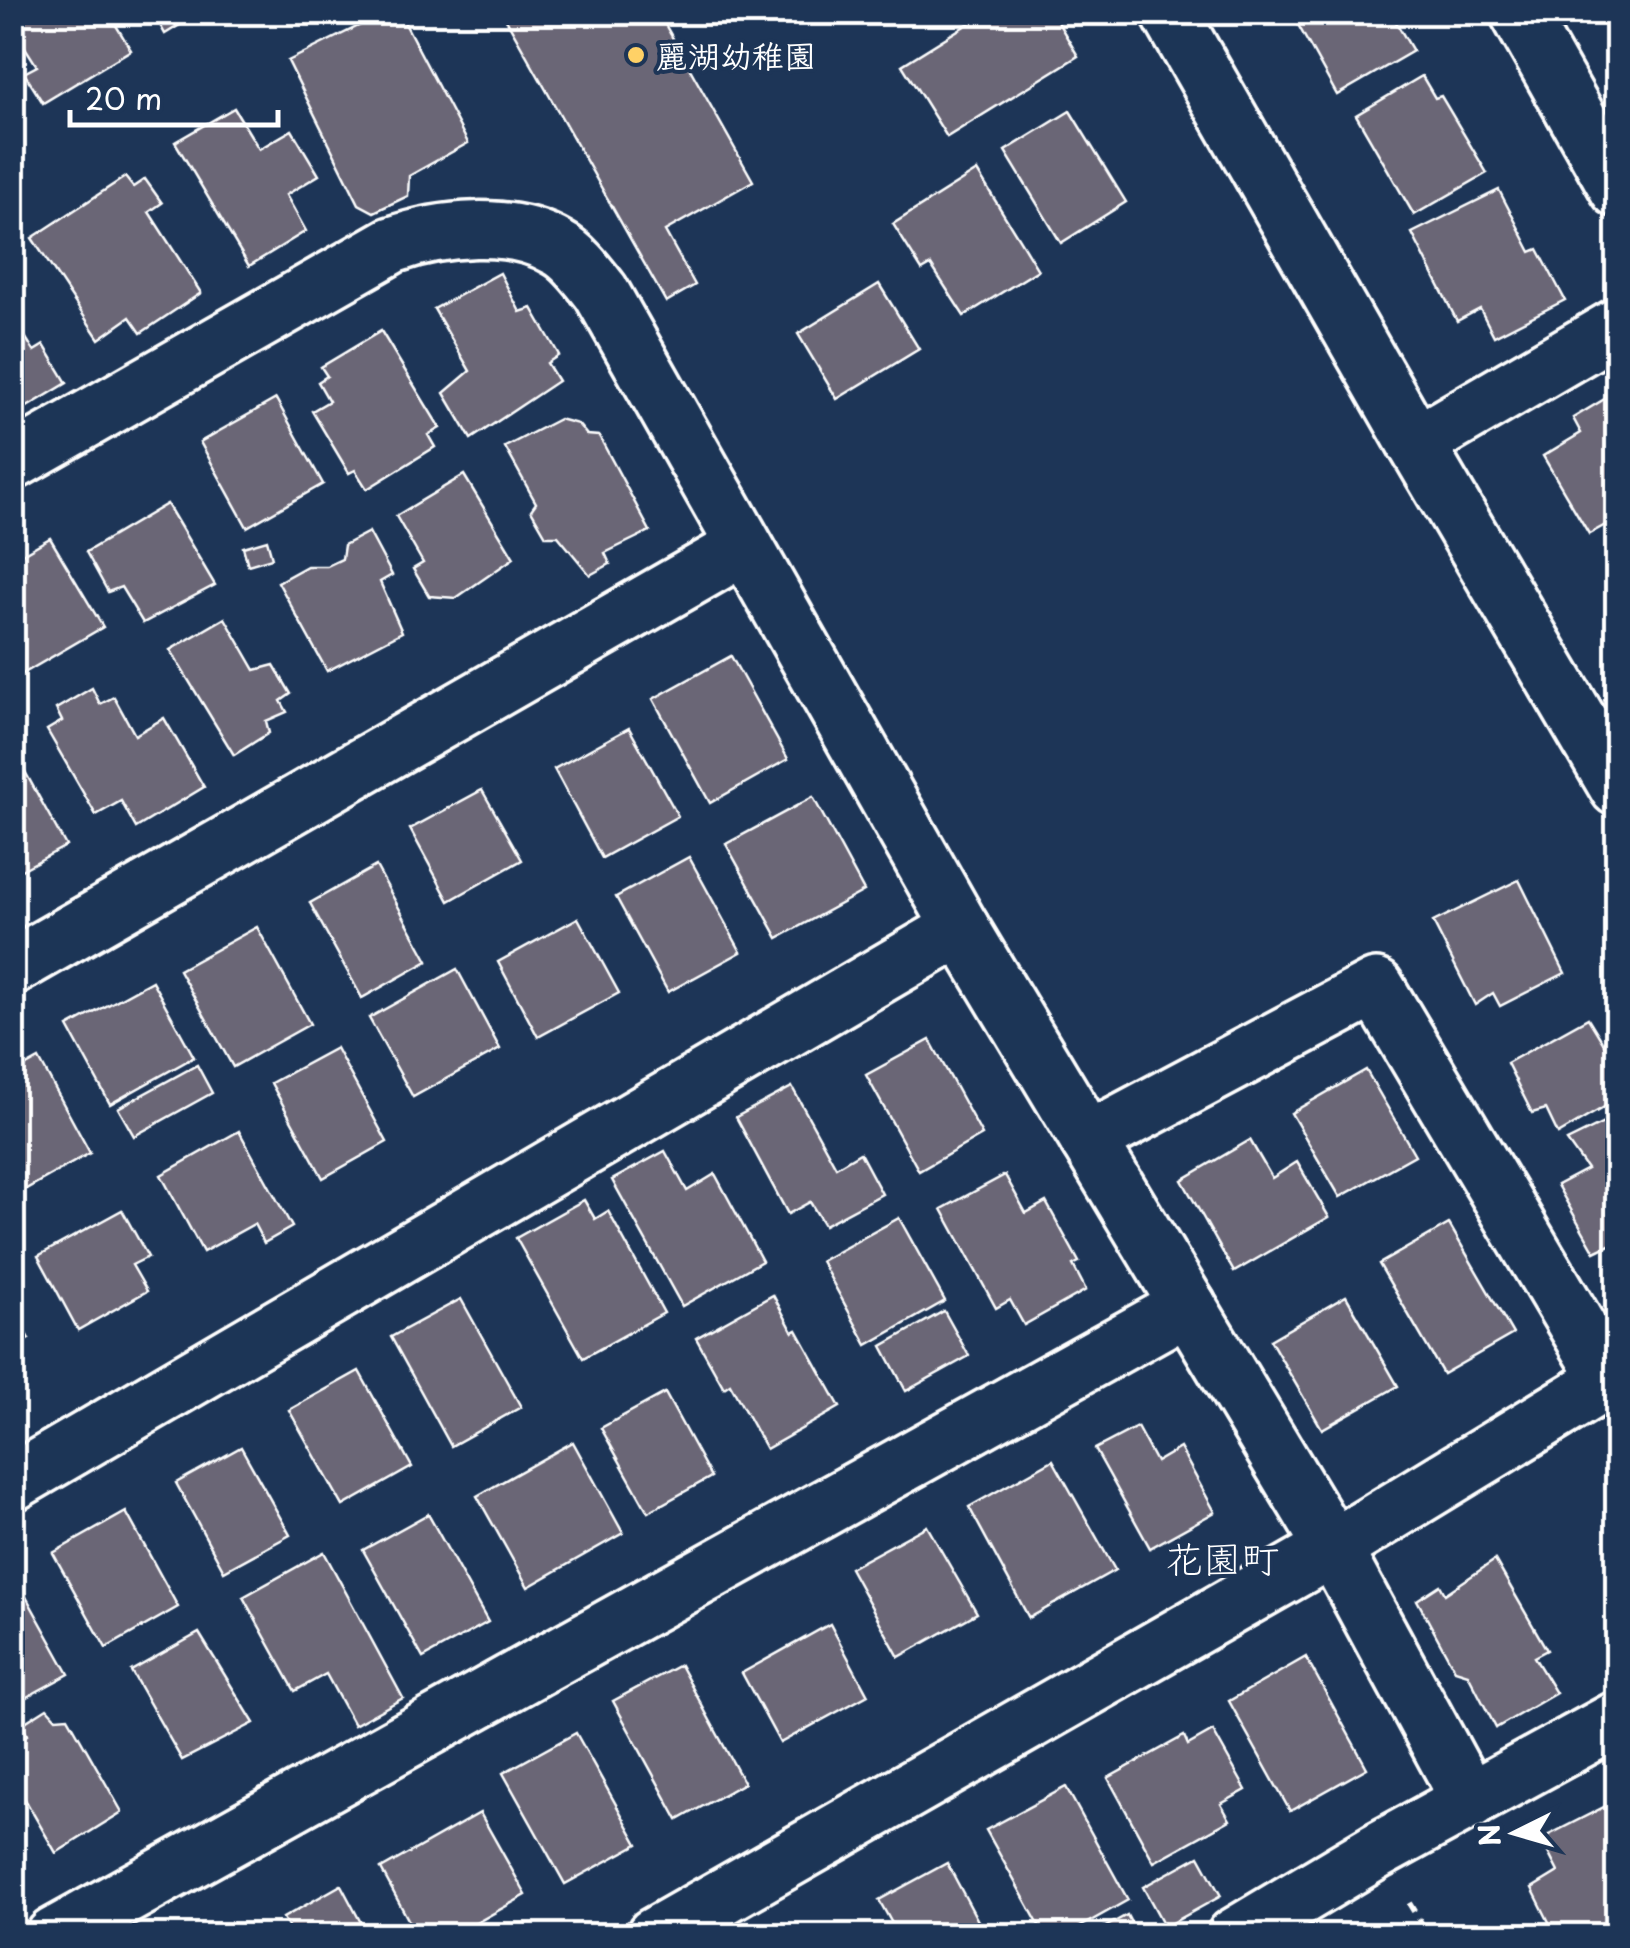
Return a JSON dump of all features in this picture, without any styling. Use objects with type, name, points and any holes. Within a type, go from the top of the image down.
[{"type":"street","points":[[1169,12],[1618,788]]},
{"type":"street","points":[[1518,12],[1618,189]]},
{"type":"street","points":[[12,462],[392,245],[439,233],[493,231],[531,237],[559,248],[601,292],[960,928],[1334,1548],[1470,1800]]},
{"type":"street","points":[[1416,444],[1618,326]]},
{"type":"street","points":[[12,967],[744,547]]},
{"type":"street","points":[[12,1483],[960,928]]},
{"type":"street","points":[[654,1936],[1334,1548],[1613,1377],[1376,986],[1088,1140]]},
{"type":"street","points":[[54,1936],[1188,1306]]},
{"type":"street","points":[[1235,1936],[1618,1719]]},
{"type":"building","points":[[12,12],[62,12],[65,16],[71,12],[108,12],[131,50],[43,103],[24,73],[37,66],[12,27]]},
{"type":"building","points":[[153,12],[201,12],[165,34]]},
{"type":"building","points":[[387,12],[399,12],[468,143],[409,176],[408,196],[374,212],[359,204],[288,61]]},
{"type":"building","points":[[502,12],[658,12],[753,181],[665,231],[695,285],[666,302]]},
{"type":"building","points":[[987,12],[1052,12],[1078,56],[947,137],[902,65]]},
{"type":"building","points":[[1291,12],[1390,12],[1413,51],[1337,95]]},
{"type":"building","points":[[1422,76],[1435,98],[1441,96],[1487,173],[1414,215],[1356,115]]},
{"type":"building","points":[[234,108],[259,149],[292,130],[319,175],[286,195],[306,231],[249,266],[175,142]]},
{"type":"building","points":[[1070,111],[1126,202],[1061,243],[1005,151]]},
{"type":"building","points":[[977,171],[1038,270],[964,316],[931,265],[922,270],[893,224]]},
{"type":"building","points":[[125,177],[133,187],[145,179],[162,203],[149,212],[201,293],[141,333],[130,317],[99,339],[32,238]]},
{"type":"building","points":[[1499,190],[1531,252],[1538,249],[1565,300],[1494,336],[1480,309],[1457,321],[1412,233]]},
{"type":"building","points":[[500,273],[520,312],[532,308],[559,355],[547,363],[558,381],[471,439],[444,393],[470,371],[434,309]]},
{"type":"building","points":[[879,284],[919,349],[837,399],[798,334]]},
{"type":"building","points":[[12,316],[34,351],[44,345],[67,383],[12,416]]},
{"type":"building","points":[[381,331],[440,428],[428,435],[435,447],[367,489],[355,470],[349,473],[312,411],[329,401],[318,382],[327,376],[321,367]]},
{"type":"building","points":[[1618,391],[1618,518],[1589,534],[1543,456],[1581,433],[1573,418]]},
{"type":"building","points":[[276,399],[323,484],[247,527],[200,442]]},
{"type":"building","points":[[559,419],[578,424],[587,435],[599,436],[650,531],[605,553],[610,564],[590,575],[558,536],[546,536],[531,510],[536,503],[505,447]]},
{"type":"building","points":[[464,475],[514,558],[456,598],[429,596],[413,569],[423,563],[396,516]]},
{"type":"building","points":[[167,504],[215,585],[143,623],[121,587],[108,592],[86,552]]},
{"type":"building","points":[[369,532],[392,575],[380,582],[402,632],[327,671],[278,582],[307,566],[327,566],[342,559],[344,545]]},
{"type":"building","points":[[50,538],[103,627],[19,676],[12,664],[12,560]]},
{"type":"building","points":[[267,540],[272,558],[248,565],[243,547]]},
{"type":"building","points":[[225,618],[255,670],[274,665],[291,694],[281,701],[287,712],[266,721],[269,733],[234,755],[170,650]]},
{"type":"building","points":[[731,656],[788,759],[710,803],[653,699]]},
{"type":"building","points":[[92,688],[100,704],[114,697],[135,735],[164,718],[204,787],[136,828],[121,801],[96,815],[47,730],[62,721],[56,709]]},
{"type":"building","points":[[629,728],[678,816],[602,858],[554,769]]},
{"type":"building","points":[[12,748],[66,846],[12,875]]},
{"type":"building","points":[[482,790],[522,860],[449,901],[410,829]]},
{"type":"building","points":[[813,797],[864,891],[778,938],[726,844]]},
{"type":"building","points":[[689,857],[741,952],[668,992],[616,897]]},
{"type":"building","points":[[376,866],[428,961],[362,998],[310,903]]},
{"type":"building","points":[[1519,880],[1565,973],[1500,1006],[1493,993],[1475,1005],[1433,922]]},
{"type":"building","points":[[578,918],[619,993],[538,1037],[498,962]]},
{"type":"building","points":[[257,927],[310,1024],[233,1067],[179,970]]},
{"type":"building","points":[[457,969],[500,1049],[413,1097],[369,1018]]},
{"type":"building","points":[[152,981],[194,1057],[110,1104],[68,1027]]},
{"type":"building","points":[[1588,1018],[1618,1067],[1618,1099],[1558,1134],[1546,1109],[1532,1113],[1507,1063]]},
{"type":"building","points":[[930,1040],[982,1135],[919,1171],[866,1075]]},
{"type":"building","points":[[336,1048],[387,1142],[323,1178],[271,1083]]},
{"type":"building","points":[[39,1059],[90,1153],[17,1194],[12,1185],[12,1074]]},
{"type":"building","points":[[197,1065],[212,1093],[134,1136],[118,1108]]},
{"type":"building","points":[[1366,1070],[1415,1155],[1340,1197],[1291,1113]]},
{"type":"building","points":[[792,1087],[836,1167],[860,1153],[882,1194],[824,1225],[810,1202],[788,1214],[736,1117]]},
{"type":"building","points":[[1618,1116],[1618,1241],[1595,1252],[1557,1185],[1587,1169],[1567,1141]]},
{"type":"building","points":[[239,1131],[292,1227],[264,1243],[254,1224],[203,1252],[161,1175]]},
{"type":"building","points":[[1250,1140],[1272,1178],[1297,1162],[1329,1217],[1234,1272],[1182,1180]]},
{"type":"building","points":[[665,1151],[687,1191],[715,1174],[762,1261],[682,1306],[612,1180]]},
{"type":"building","points":[[1005,1175],[1026,1213],[1046,1202],[1079,1262],[1073,1265],[1086,1290],[1024,1325],[1010,1300],[996,1308],[942,1209]]},
{"type":"building","points":[[584,1200],[595,1219],[608,1211],[664,1313],[583,1358],[516,1238]]},
{"type":"building","points":[[122,1210],[148,1257],[132,1265],[147,1291],[78,1330],[38,1256]]},
{"type":"building","points":[[899,1218],[945,1301],[867,1345],[821,1261]]},
{"type":"building","points":[[1449,1224],[1513,1334],[1443,1374],[1379,1264]]},
{"type":"building","points":[[773,1295],[840,1407],[766,1449],[730,1384],[724,1388],[696,1338]]},
{"type":"building","points":[[1346,1296],[1398,1386],[1322,1429],[1270,1340]]},
{"type":"building","points":[[461,1299],[521,1407],[451,1446],[391,1337]]},
{"type":"building","points":[[12,1309],[29,1339],[12,1348]]},
{"type":"building","points":[[944,1311],[969,1356],[906,1391],[882,1346]]},
{"type":"building","points":[[359,1371],[412,1467],[343,1506],[289,1410]]},
{"type":"building","points":[[665,1393],[711,1477],[648,1512],[601,1428]]},
{"type":"building","points":[[1137,1427],[1156,1462],[1180,1448],[1215,1512],[1150,1548],[1095,1449]]},
{"type":"building","points":[[573,1442],[623,1533],[528,1587],[477,1496]]},
{"type":"building","points":[[241,1447],[290,1535],[224,1571],[176,1483]]},
{"type":"building","points":[[1053,1460],[1115,1570],[1029,1618],[969,1507]]},
{"type":"building","points":[[126,1512],[178,1607],[106,1648],[53,1553]]},
{"type":"building","points":[[428,1514],[488,1622],[423,1658],[363,1550]]},
{"type":"building","points":[[927,1526],[977,1613],[899,1657],[850,1568]]},
{"type":"building","points":[[324,1552],[403,1698],[354,1725],[326,1674],[295,1691],[243,1597]]},
{"type":"building","points":[[1495,1560],[1547,1650],[1534,1657],[1556,1693],[1496,1728],[1468,1674],[1455,1670],[1417,1600],[1440,1585],[1445,1594]]},
{"type":"building","points":[[19,1584],[69,1674],[12,1705],[12,1588]]},
{"type":"building","points":[[830,1624],[868,1695],[780,1743],[742,1673]]},
{"type":"building","points":[[199,1633],[254,1723],[182,1760],[131,1671]]},
{"type":"building","points":[[1306,1657],[1367,1768],[1290,1811],[1229,1701]]},
{"type":"building","points":[[680,1665],[744,1783],[678,1820],[613,1701]]},
{"type":"building","points":[[47,1708],[56,1718],[68,1717],[122,1812],[56,1853],[12,1777],[12,1743],[27,1735],[22,1724]]},
{"type":"building","points":[[1213,1731],[1246,1790],[1221,1804],[1230,1820],[1154,1862],[1108,1778],[1184,1736],[1188,1745]]},
{"type":"building","points":[[576,1733],[638,1844],[565,1884],[503,1773]]},
{"type":"building","points":[[1066,1787],[1128,1900],[1064,1936],[1045,1936],[986,1830]]},
{"type":"building","points":[[1610,1804],[1618,1820],[1618,1936],[1556,1936],[1532,1888],[1558,1872],[1541,1839]]},
{"type":"building","points":[[480,1813],[526,1895],[453,1936],[417,1936],[381,1869]]},
{"type":"building","points":[[1199,1856],[1221,1896],[1165,1927],[1143,1887]]},
{"type":"building","points":[[947,1863],[986,1936],[899,1936],[879,1900]]},
{"type":"building","points":[[341,1885],[368,1936],[293,1936],[283,1918]]},
{"type":"building","points":[[1127,1915],[1138,1936],[1089,1936]]},
{"type":"place","name":"麗湖幼稚園","points":[[636,55]]},
{"type":"district","name":"花園町","points":[[1222,1557]]}]
